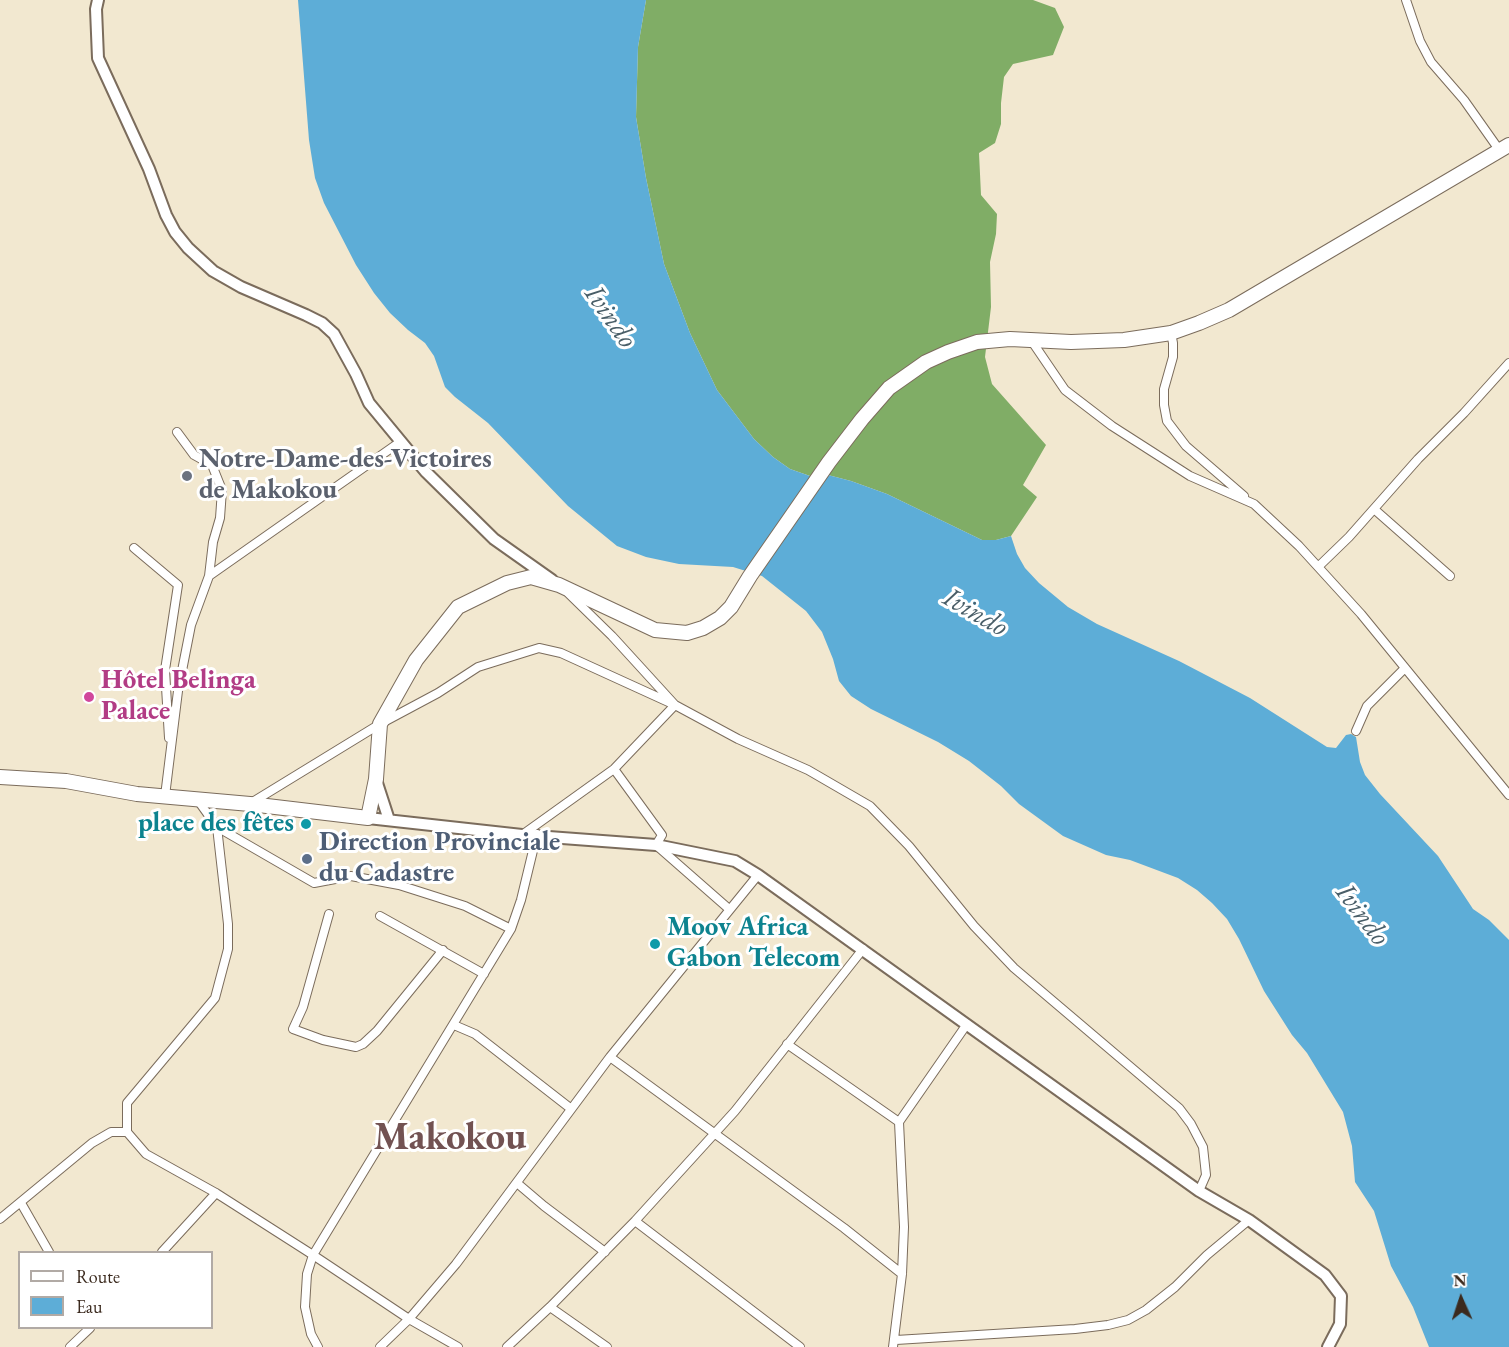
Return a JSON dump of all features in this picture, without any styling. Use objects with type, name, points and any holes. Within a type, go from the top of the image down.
[{"type":"highway","points":[[0,777],[66,781],[137,794],[368,818],[376,779],[380,724],[416,660],[458,607],[507,582],[531,577],[560,585],[655,630],[687,633],[703,628],[720,618],[730,607],[829,462],[862,419],[889,388],[926,362],[977,342],[1010,339],[1071,342],[1124,340],[1171,333],[1229,310],[1504,148]]},
{"type":"street","points":[[98,0],[96,9],[98,58],[149,169],[166,214],[188,248],[213,271],[241,287],[322,323],[334,334],[369,403],[426,472],[494,538],[560,585],[612,636],[675,705]]},
{"type":"street","points":[[1406,0],[1420,41],[1431,62],[1504,148]]},
{"type":"street","points":[[1171,333],[1173,357],[1164,389],[1167,421],[1186,446],[1254,504],[1318,566],[1509,795]]},
{"type":"street","points":[[1031,340],[1065,390],[1112,426],[1190,476],[1254,504]]},
{"type":"street","points":[[1318,566],[1374,509],[1418,459],[1464,414],[1509,363]]},
{"type":"street","points":[[165,796],[178,691],[191,625],[209,576],[213,542],[220,518],[222,490],[212,465],[194,455],[177,432]]},
{"type":"street","points":[[209,576],[400,442]]},
{"type":"street","points":[[1374,509],[1450,576]]},
{"type":"street","points":[[134,548],[178,585],[165,670],[170,756]]},
{"type":"street","points":[[250,804],[380,724],[438,693],[478,666],[539,648],[561,653],[675,705],[738,739],[808,770],[870,806],[909,846],[974,926],[1014,968],[1179,1108],[1191,1124],[1203,1147],[1206,1175],[1199,1191]]},
{"type":"street","points":[[1356,731],[1367,706],[1405,668]]},
{"type":"street","points":[[522,835],[614,768],[675,705]]},
{"type":"street","points":[[614,768],[662,835],[656,845]]},
{"type":"street","points":[[376,779],[389,820]]},
{"type":"street","points":[[197,799],[217,827],[314,883],[351,876],[399,885],[465,906],[511,930]]},
{"type":"street","points":[[368,818],[522,835],[537,834],[656,845],[735,861],[758,875],[1199,1191],[1249,1220],[1325,1275],[1341,1296],[1340,1324],[1328,1347]]},
{"type":"street","points":[[217,827],[228,924],[228,949],[215,998],[128,1103],[127,1132],[146,1154],[216,1193],[409,1319],[458,1347]]},
{"type":"street","points":[[318,1347],[311,1334],[305,1307],[307,1274],[313,1256],[511,930],[521,900],[537,834]]},
{"type":"street","points":[[656,845],[729,909]]},
{"type":"street","points":[[380,1347],[409,1319],[456,1264],[570,1108],[758,875]]},
{"type":"street","points":[[329,914],[303,1007],[293,1029],[323,1040],[356,1047],[363,1044],[377,1031],[443,950]]},
{"type":"street","points":[[380,916],[484,974]]},
{"type":"street","points":[[507,1347],[635,1221],[735,1111],[862,949]]},
{"type":"street","points":[[967,1024],[899,1122],[904,1227],[902,1274],[894,1343],[1074,1329],[1128,1320],[1146,1310],[1175,1287],[1249,1220]]},
{"type":"street","points":[[454,1025],[475,1034],[570,1108]]},
{"type":"street","points":[[787,1044],[899,1122]]},
{"type":"street","points":[[610,1057],[844,1228],[902,1274]]},
{"type":"street","points":[[0,1220],[92,1143],[111,1132],[127,1132]]},
{"type":"street","points":[[517,1183],[605,1252]]},
{"type":"street","points":[[163,1251],[216,1193]]},
{"type":"street","points":[[21,1203],[48,1251]]},
{"type":"street","points":[[635,1221],[800,1347]]},
{"type":"street","points":[[550,1307],[607,1347]]},
{"type":"street","points":[[70,1347],[89,1329]]},
{"type":"green space","points":[[646,0],[1033,0],[1055,8],[1064,27],[1053,55],[1013,64],[1004,77],[1001,124],[995,143],[979,153],[981,195],[997,214],[996,234],[990,262],[991,307],[985,357],[992,384],[1046,445],[1023,485],[1037,497],[1011,536],[996,540],[982,540],[887,494],[828,475],[810,476],[790,469],[754,439],[717,390],[690,333],[664,264],[646,178],[636,117],[638,47]]},
{"type":"water","name":"Ivindo","points":[[298,0],[646,0],[638,47],[636,117],[664,264],[690,333],[717,390],[754,439],[790,469],[810,476],[828,475],[887,494],[982,540],[996,540],[1011,536],[1025,568],[1039,583],[1068,607],[1097,624],[1179,661],[1250,698],[1327,747],[1336,748],[1346,735],[1351,734],[1356,737],[1360,762],[1365,775],[1438,856],[1473,909],[1489,920],[1509,940],[1509,1347],[1429,1347],[1413,1307],[1391,1266],[1374,1211],[1355,1182],[1352,1146],[1343,1112],[1307,1053],[1292,1035],[1264,991],[1227,919],[1212,903],[1178,878],[1130,860],[1106,855],[1063,836],[1019,804],[1001,786],[969,761],[851,696],[839,681],[822,632],[806,611],[762,576],[733,567],[679,564],[646,557],[617,546],[568,506],[488,423],[445,387],[434,356],[425,343],[390,313],[374,293],[356,265],[324,203],[315,178],[309,140]]},
{"type":"place","name":"Notre-Dame-des-Victoires de Makokou","points":[[187,476]]},
{"type":"place","name":"Hôtel Belinga Palace","points":[[89,697]]},
{"type":"place","name":"place des fêtes","points":[[306,824]]},
{"type":"place","name":"Direction Provinciale du Cadastre","points":[[307,859]]},
{"type":"place","name":"Moov Africa Gabon Telecom","points":[[655,944]]},
{"type":"district","name":"Makokou","points":[[450,1138]]}]
